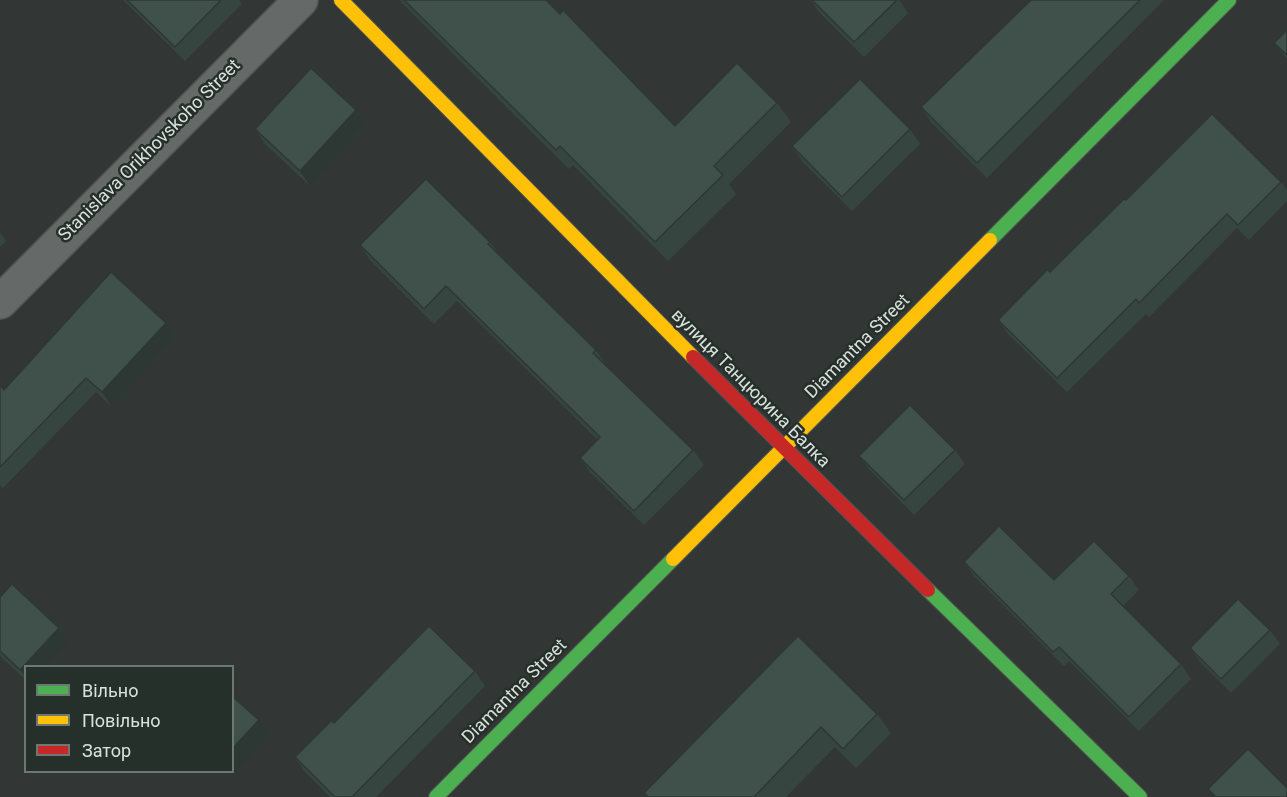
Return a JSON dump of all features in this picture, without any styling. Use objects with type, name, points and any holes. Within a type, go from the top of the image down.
[{"type":"street","name":"Stanislava Orikhovskoho Street","points":[[0,302],[301,0]]},
{"type":"street","name":"вулиця Танцюрина Балка","points":[[341,0],[783,448],[1140,797]]},
{"type":"street","name":"Diamantna Street","points":[[436,797],[1230,0]]},
{"type":"building","points":[[127,0],[221,0],[175,47]]},
{"type":"building","points":[[404,0],[546,0],[560,14],[563,10],[675,126],[737,63],[777,103],[714,166],[723,175],[655,242],[560,146],[556,150]]},
{"type":"building","points":[[812,0],[897,0],[854,42]]},
{"type":"building","points":[[1031,0],[1140,0],[977,163],[921,107]]},
{"type":"building","points":[[1287,30],[1287,55],[1274,43]]},
{"type":"building","points":[[311,68],[356,110],[300,171],[255,129]]},
{"type":"building","points":[[860,79],[910,129],[842,197],[792,146]]},
{"type":"building","points":[[1212,114],[1281,182],[1238,225],[1227,214],[1139,303],[1136,299],[1057,378],[998,320],[1047,270],[1050,272],[1124,199],[1126,200]]},
{"type":"building","points":[[426,179],[490,242],[488,244],[596,350],[593,353],[693,450],[634,511],[580,458],[600,437],[446,286],[424,309],[360,245]]},
{"type":"building","points":[[111,272],[166,323],[102,392],[86,378],[0,467],[0,387],[4,390]]},
{"type":"building","points":[[910,405],[955,450],[904,500],[859,456]]},
{"type":"building","points":[[999,526],[1054,580],[1094,541],[1129,576],[1111,594],[1181,664],[1129,717],[1059,647],[1053,652],[964,562]]},
{"type":"building","points":[[12,584],[59,628],[20,670],[0,651],[0,597]]},
{"type":"building","points":[[1238,599],[1270,630],[1221,679],[1190,648]]},
{"type":"building","points":[[429,626],[475,671],[352,797],[335,797],[295,757],[331,721],[334,723]]},
{"type":"building","points":[[798,636],[877,714],[843,749],[821,727],[754,797],[648,797],[644,793]]},
{"type":"building","points":[[234,698],[259,720],[234,747]]},
{"type":"building","points":[[1248,749],[1287,788],[1287,797],[1216,797],[1208,789]]},
{"type":"traffic: fast","points":[[990,240],[1229,0]]},
{"type":"traffic: fast","points":[[436,797],[673,559]]},
{"type":"traffic: fast","points":[[928,590],[1140,797]]},
{"type":"traffic: slow","points":[[341,0],[693,357]]},
{"type":"traffic: slow","points":[[673,559],[990,240]]},
{"type":"traffic: jam","points":[[693,357],[928,590]]}]
